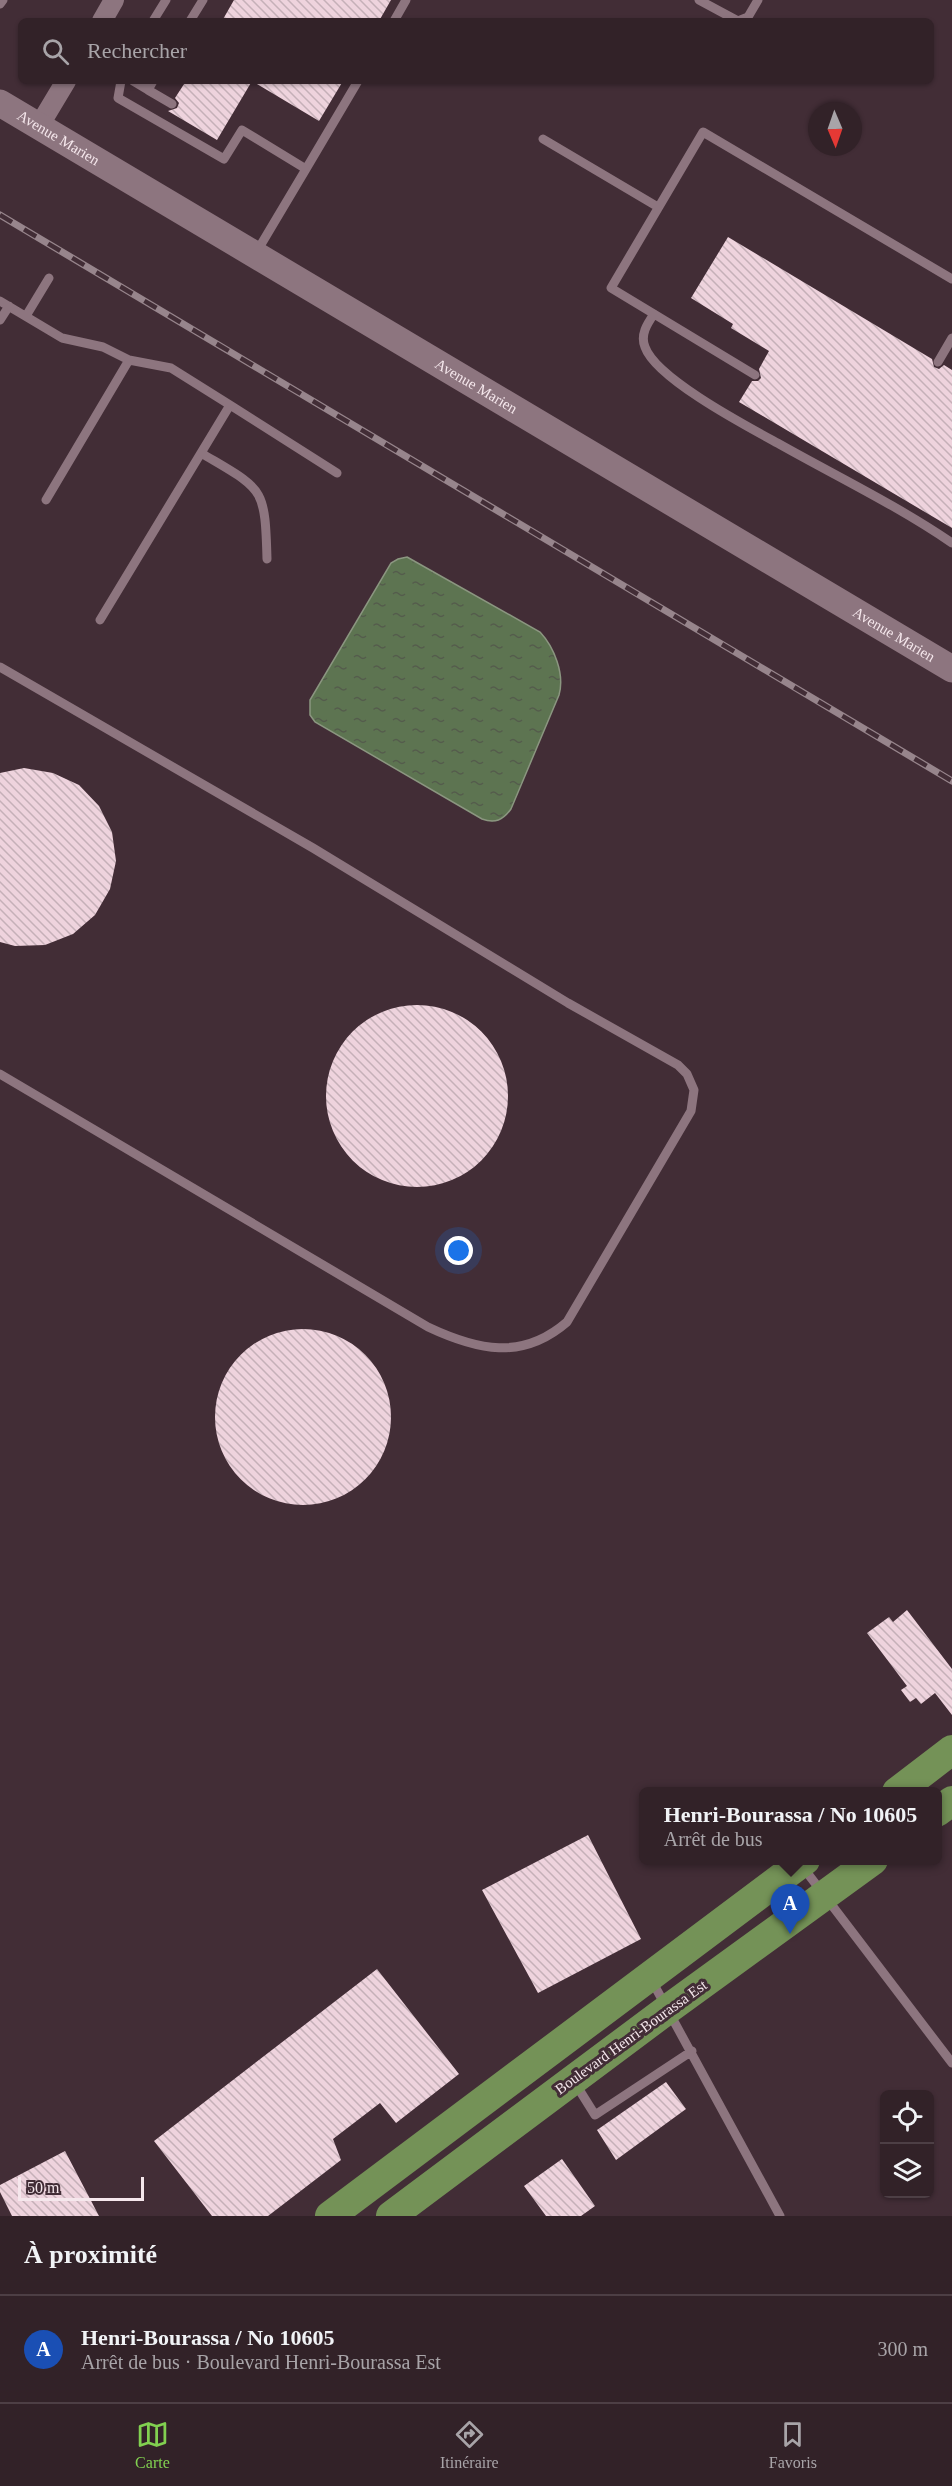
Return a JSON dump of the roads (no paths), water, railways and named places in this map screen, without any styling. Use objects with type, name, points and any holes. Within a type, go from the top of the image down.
[{"type":"main road","points":[[902,1787],[952,1750]]},
{"type":"main road","points":[[330,2216],[798,1865]]},
{"type":"main road","name":"Boulevard Henri-Bourassa Est","points":[[391,2216],[668,2009],[867,1865]]},
{"type":"street","points":[[104,18],[114,0]]},
{"type":"street","points":[[39,126],[64,84]]},
{"type":"street","name":"Avenue Marien","points":[[0,103],[952,669]]},
{"type":"lane","points":[[0,4],[3,0]]},
{"type":"lane","points":[[155,18],[166,0]]},
{"type":"lane","points":[[192,18],[203,0]]},
{"type":"lane","points":[[396,18],[406,0]]},
{"type":"lane","points":[[699,0],[732,18]]},
{"type":"lane","points":[[746,18],[758,0]]},
{"type":"lane","points":[[120,84],[118,98],[224,159],[242,130],[306,169]]},
{"type":"lane","points":[[255,255],[356,84]]},
{"type":"lane","points":[[151,85],[172,104]]},
{"type":"lane","points":[[755,375],[611,288],[703,132],[952,279]]},
{"type":"lane","points":[[543,139],[658,207]]},
{"type":"lane","points":[[26,316],[49,278]]},
{"type":"lane","points":[[0,320],[4,304],[62,338],[102,347],[129,360],[171,368],[337,473]]},
{"type":"lane","points":[[654,314],[643,336],[645,349],[650,357],[677,382],[723,413],[952,543]]},
{"type":"lane","points":[[938,362],[952,338]]},
{"type":"lane","points":[[46,500],[129,360]]},
{"type":"lane","points":[[100,620],[230,405]]},
{"type":"lane","points":[[201,453],[249,482],[258,491],[266,522],[267,559]]},
{"type":"lane","points":[[0,667],[313,848],[568,1003],[678,1065],[692,1082],[694,1101],[691,1111],[567,1322],[540,1340],[508,1349],[469,1344],[428,1327],[0,1074]]},
{"type":"lane","points":[[804,1865],[825,1897],[952,2063]]},
{"type":"lane","points":[[650,1978],[692,2051],[780,2216]]},
{"type":"lane","points":[[573,2080],[595,2115],[692,2051]]},
{"type":"water","points":[[407,557],[540,632],[550,645],[557,661],[561,678],[559,695],[511,809],[498,820],[482,819],[315,722],[310,715],[310,700],[391,563]]},
{"type":"railway","points":[[0,215],[952,781]]},
{"type":"place","name":"Henri-Bourassa / No 10605","points":[[790,1934]]}]
